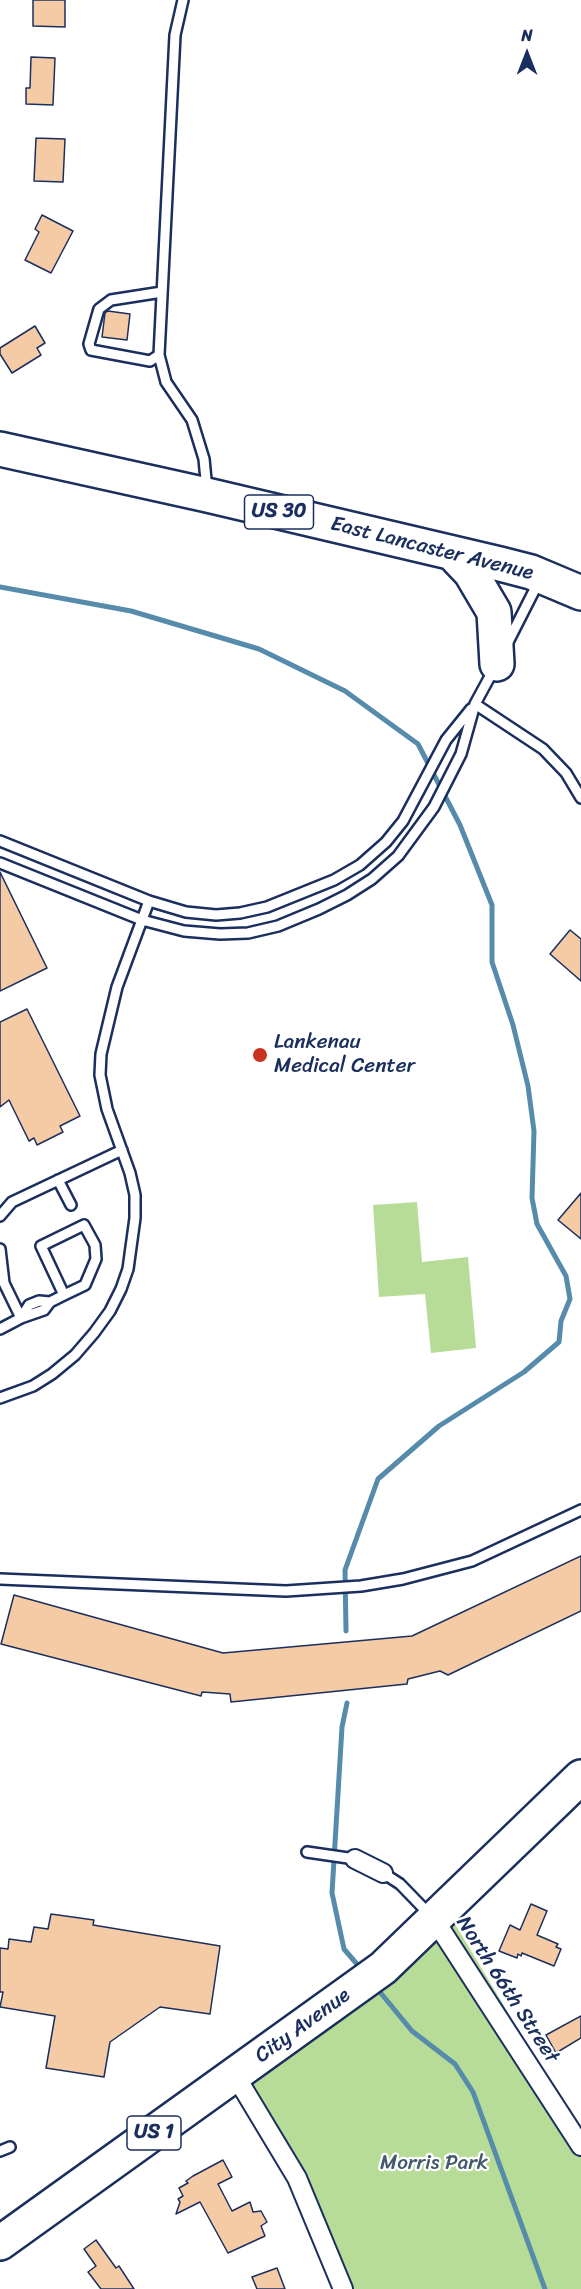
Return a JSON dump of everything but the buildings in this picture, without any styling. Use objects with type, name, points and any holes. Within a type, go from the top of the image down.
[{"type":"highway","name":"East Lancaster Avenue","points":[[0,449],[452,553],[541,576],[581,593]]},
{"type":"highway","points":[[452,553],[471,573],[494,612],[497,664]]},
{"type":"highway","name":"City Avenue","points":[[0,2243],[383,1968],[581,1777]]},
{"type":"street","points":[[355,1859],[383,1873]]},
{"type":"street","name":"North 66th Street","points":[[434,1919],[581,2146]]},
{"type":"street","points":[[235,2075],[297,2178],[343,2289]]},
{"type":"lane","points":[[183,0],[175,36],[159,355],[166,382],[192,420],[204,459],[207,495]]},
{"type":"lane","points":[[159,355],[150,361],[91,350],[89,344],[99,309],[111,300],[162,292]]},
{"type":"lane","points":[[0,841],[149,901],[186,912],[216,915],[249,911],[292,898],[334,880],[360,865],[386,842],[403,821],[446,740],[475,704],[541,576]]},
{"type":"lane","points":[[0,863],[142,920],[184,931],[220,934],[248,933],[278,926],[319,909],[372,879],[398,856],[434,807],[461,754],[475,704]]},
{"type":"lane","points":[[475,704],[543,749],[566,773],[581,798]]},
{"type":"lane","points":[[0,1398],[33,1386],[52,1374],[75,1354],[110,1311],[128,1269],[135,1218],[135,1195],[130,1173],[103,1094],[100,1074],[101,1054],[117,987],[149,901]]},
{"type":"lane","points":[[0,1216],[12,1202],[122,1150]]},
{"type":"lane","points":[[58,1180],[71,1206]]},
{"type":"lane","points":[[0,1329],[21,1318],[29,1305],[39,1301],[50,1302],[85,1285],[96,1259],[95,1245],[84,1225],[40,1246],[64,1295]]},
{"type":"lane","points":[[0,1249],[4,1283],[21,1318]]},
{"type":"lane","points":[[0,1579],[286,1591],[361,1586],[403,1579],[472,1561],[581,1510]]},
{"type":"lane","points":[[307,1852],[355,1859]]},
{"type":"lane","points":[[383,1873],[416,1899],[434,1919]]},
{"type":"lane","points":[[0,2151],[10,2147]]},
{"type":"green space","points":[[417,1202],[422,1262],[468,1257],[476,1348],[431,1353],[425,1294],[379,1297],[373,1205]]},
{"type":"green space","name":"Morris Park","points":[[449,1914],[581,2134],[581,2289],[348,2289],[311,2188],[247,2079]]},
{"type":"waterway","points":[[0,587],[131,611],[259,649],[345,691],[418,744],[460,825],[492,905],[492,962],[513,1025],[528,1086],[534,1131],[532,1198],[537,1224],[566,1276],[570,1299],[561,1321],[559,1342],[524,1372],[439,1426],[378,1479],[345,1570],[346,1631]]},
{"type":"waterway","points":[[347,1703],[342,1727],[332,1893],[344,1949],[362,1970]]},
{"type":"waterway","points":[[375,1986],[412,2031],[455,2064],[473,2092],[545,2289]]},
{"type":"place","name":"Lankenau Medical Center","points":[[260,1055]]}]
